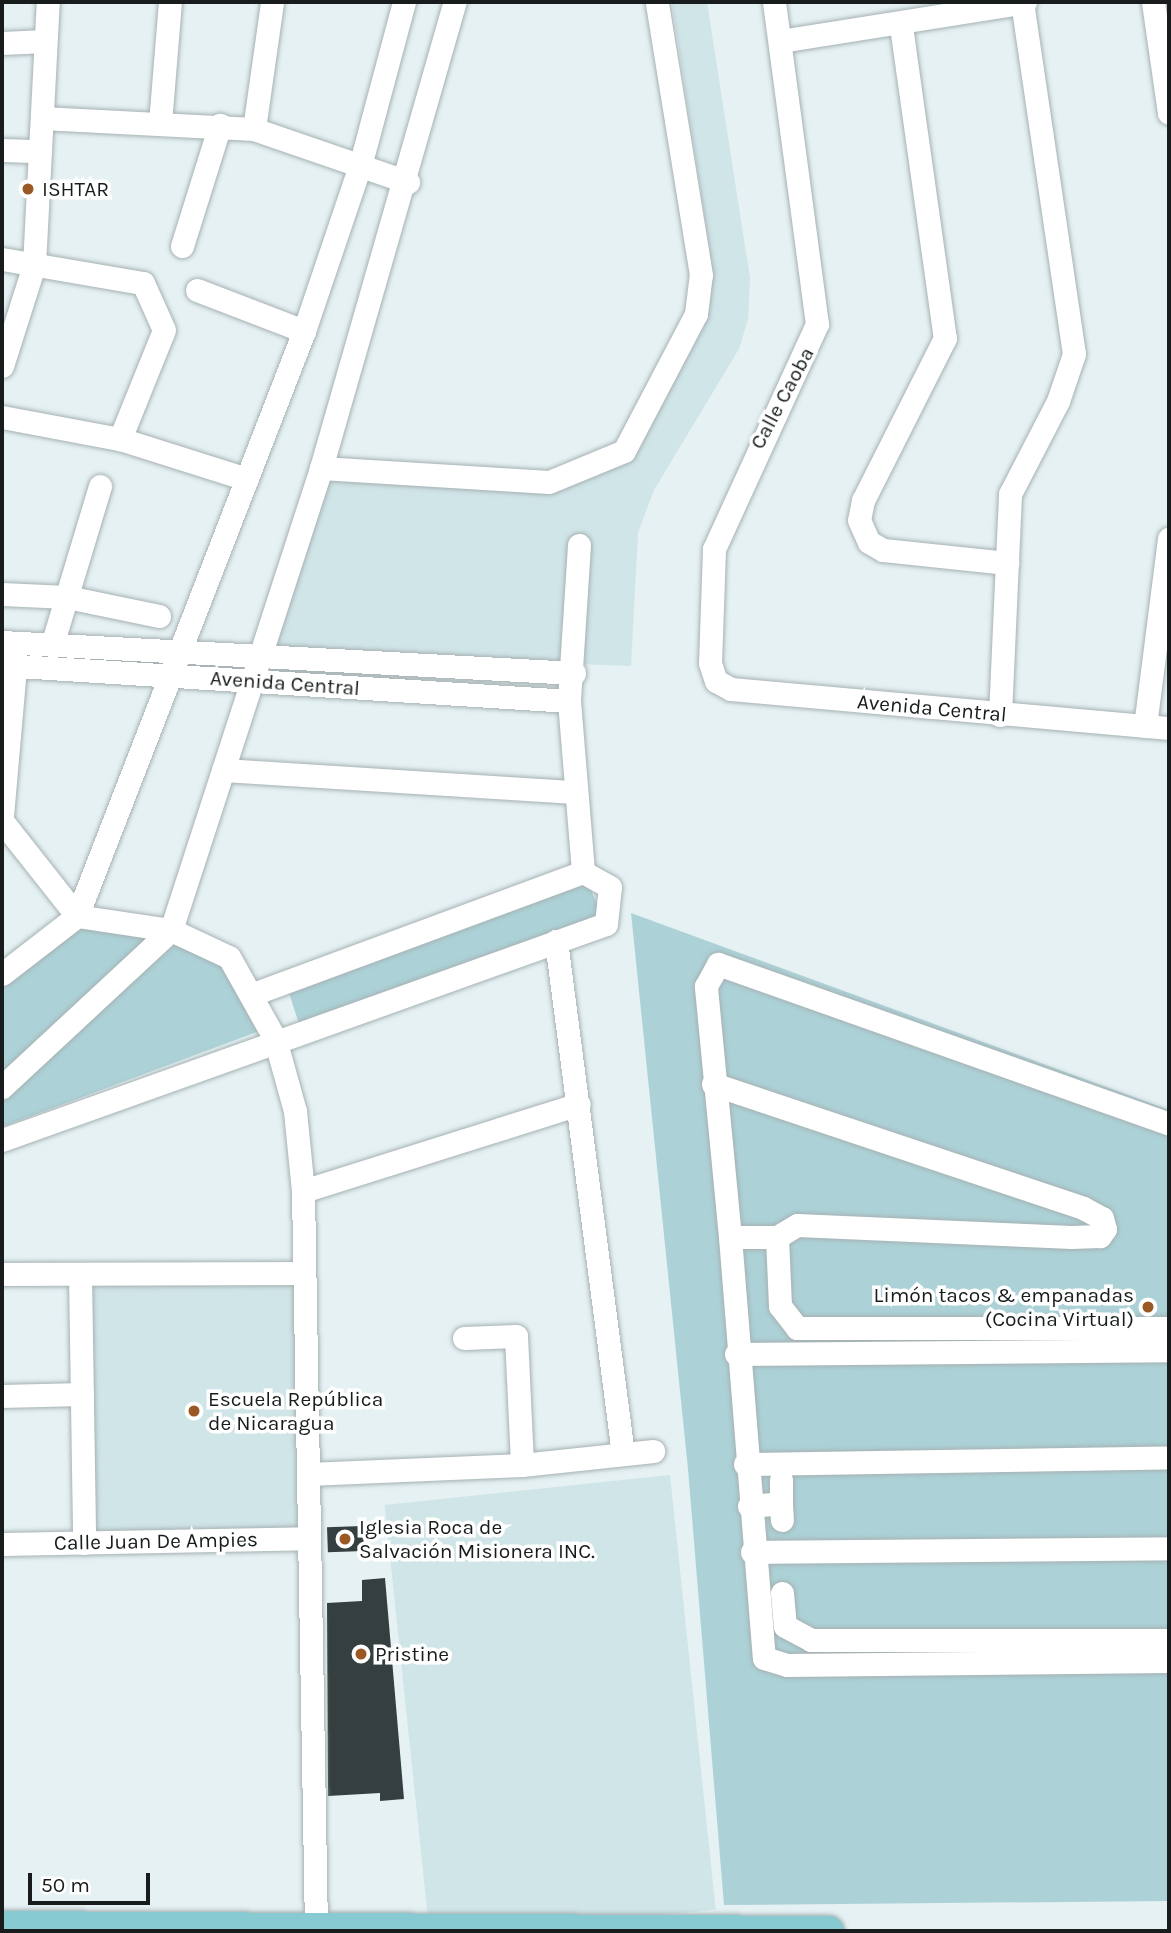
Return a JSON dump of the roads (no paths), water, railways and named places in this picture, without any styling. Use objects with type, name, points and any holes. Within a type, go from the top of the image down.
[{"type":"main road","points":[[2,1926],[196,1930],[829,1931]]},
{"type":"street","points":[[2,366],[34,265],[47,2]]},
{"type":"street","points":[[160,123],[170,2]]},
{"type":"street","points":[[254,129],[272,2]]},
{"type":"street","points":[[2,974],[77,916],[183,652],[304,331],[360,166],[404,2]]},
{"type":"street","points":[[2,1087],[171,930],[321,467],[408,182],[455,2]]},
{"type":"street","points":[[321,467],[550,482],[624,450],[696,314],[701,275],[657,2]]},
{"type":"street","name":"Calle Caoba","points":[[709,663],[714,549],[817,324],[774,2]]},
{"type":"street","points":[[780,41],[901,26],[1023,2],[1073,354],[1058,401],[1010,494],[1000,715]]},
{"type":"street","points":[[1153,2],[1167,72],[1169,113]]},
{"type":"street","points":[[901,26],[945,338],[863,500],[859,520],[869,542],[883,550],[1007,563]]},
{"type":"street","points":[[2,43],[45,41]]},
{"type":"street","points":[[42,118],[220,125],[254,129],[408,182]]},
{"type":"street","points":[[182,246],[220,125]]},
{"type":"street","points":[[2,150],[40,151]]},
{"type":"street","points":[[2,259],[143,283],[159,308],[164,330],[120,439]]},
{"type":"street","points":[[197,290],[304,331]]},
{"type":"street","points":[[2,417],[120,439],[247,479]]},
{"type":"street","points":[[52,645],[100,486]]},
{"type":"street","points":[[579,545],[574,673],[569,701],[583,872]]},
{"type":"street","points":[[1145,726],[1167,554]]},
{"type":"street","points":[[2,594],[66,597],[159,616]]},
{"type":"street","points":[[2,642],[259,659],[574,673]]},
{"type":"street","name":"Avenida Central","points":[[709,663],[716,681],[731,689],[1169,728]]},
{"type":"street","points":[[8,665],[2,819],[77,916],[171,930],[229,957],[275,1039],[295,1111],[303,1191],[316,1930]]},
{"type":"street","name":"Avenida Central","points":[[8,665],[569,701]]},
{"type":"street","points":[[223,770],[575,792]]},
{"type":"street","points":[[2,1140],[275,1039],[606,924],[610,887],[583,872],[251,995]]},
{"type":"street","points":[[556,941],[623,1454]]},
{"type":"street","points":[[1169,1124],[718,964],[706,986],[713,1084],[730,1237],[736,1354],[761,1652],[773,1663],[1169,1661]]},
{"type":"street","points":[[713,1084],[1083,1208],[1102,1218],[1105,1229],[1100,1236],[1072,1237],[797,1225],[777,1237],[730,1237]]},
{"type":"street","points":[[303,1191],[579,1104]]},
{"type":"street","points":[[777,1237],[780,1306],[797,1328],[1169,1328]]},
{"type":"street","points":[[2,1275],[303,1273]]},
{"type":"street","points":[[80,1275],[84,1543]]},
{"type":"street","points":[[464,1338],[516,1336],[522,1465]]},
{"type":"street","points":[[736,1354],[1169,1350]]},
{"type":"street","points":[[2,1396],[82,1394]]},
{"type":"street","points":[[308,1474],[522,1465],[653,1451]]},
{"type":"street","points":[[745,1464],[1169,1457]]},
{"type":"street","points":[[749,1506],[782,1501]]},
{"type":"street","name":"Calle Juan De Ampies","points":[[2,1544],[309,1538]]},
{"type":"street","points":[[752,1552],[1169,1548]]},
{"type":"street","points":[[756,1594],[782,1584],[785,1626],[811,1640],[1169,1640]]},
{"type":"place","name":"ISHTAR","points":[[28,189]]},
{"type":"place","name":"Limón tacos & empanadas (Cocina Virtual)","points":[[1148,1307]]},
{"type":"place","name":"Escuela República de Nicaragua","points":[[194,1411]]},
{"type":"place","name":"Iglesia Roca de Salvación Misionera INC.","points":[[345,1539]]},
{"type":"place","name":"Pristine","points":[[361,1654]]}]
